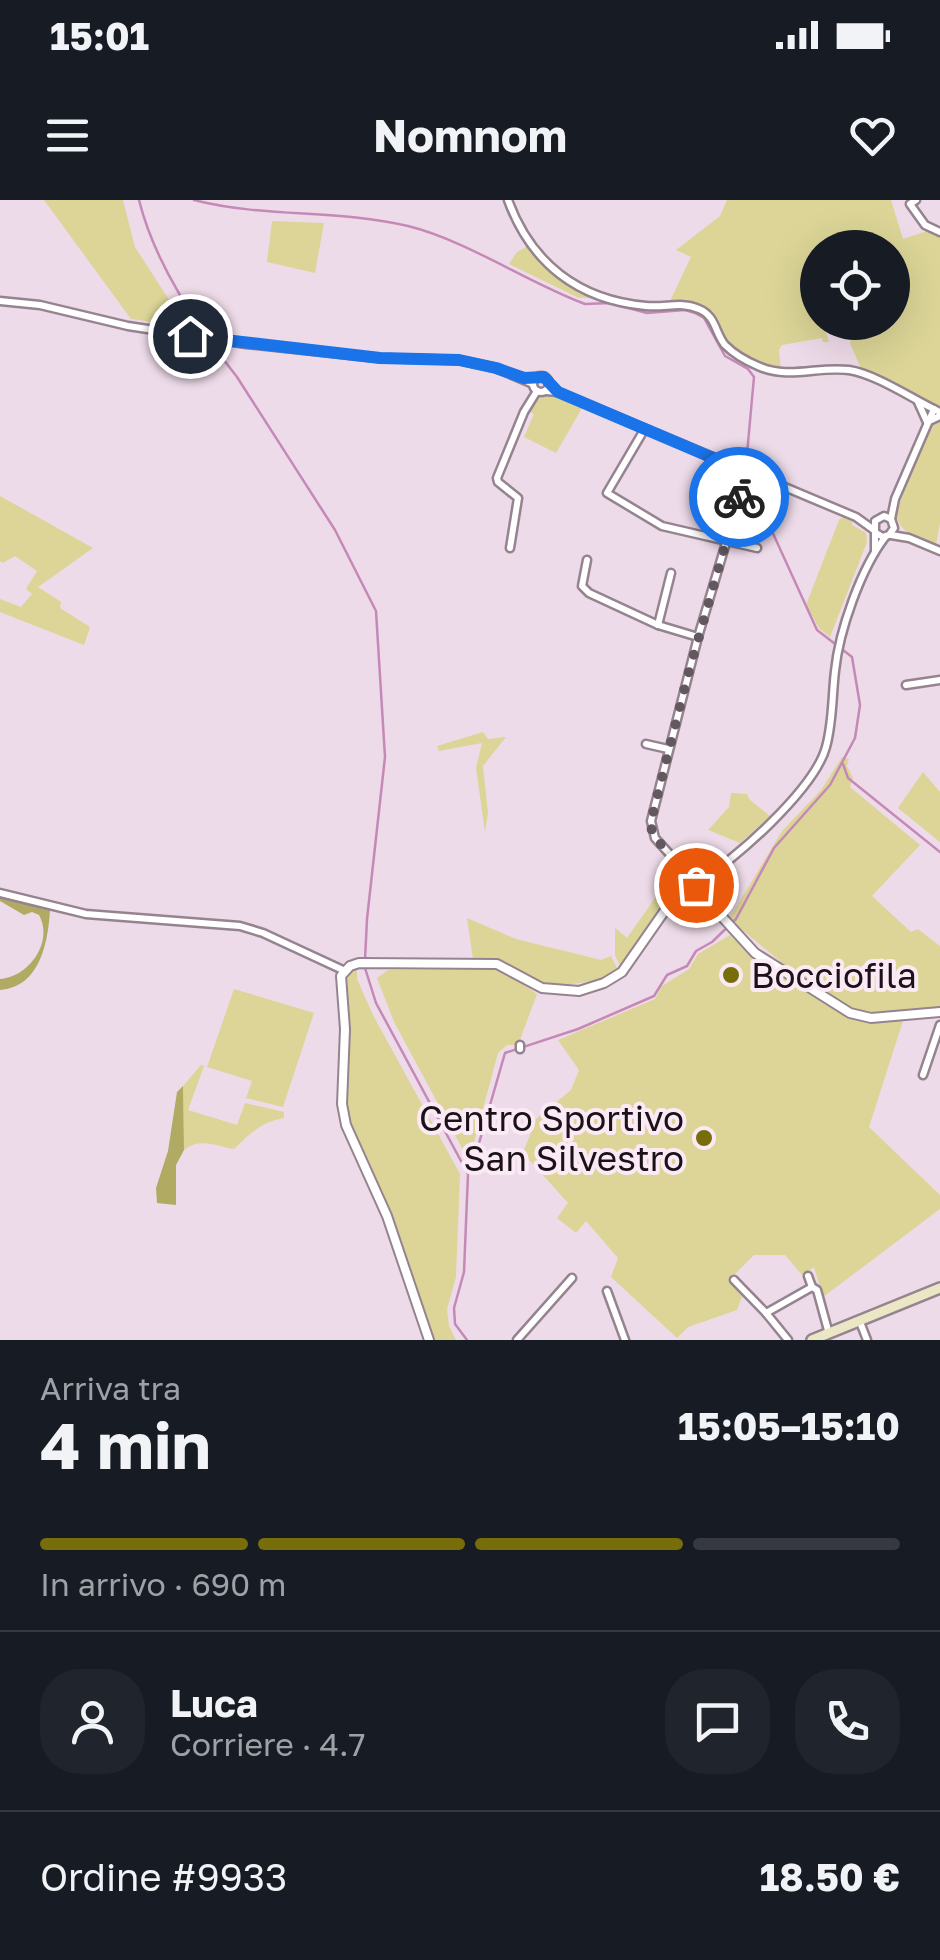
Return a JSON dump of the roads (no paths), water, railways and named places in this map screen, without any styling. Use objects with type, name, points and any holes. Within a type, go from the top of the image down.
[{"type":"main road","points":[[812,1340],[940,1288]]},
{"type":"street","points":[[508,200],[528,243],[542,261],[572,283],[644,306],[698,308],[712,318],[722,342],[730,349],[774,372],[846,370],[938,412],[928,422],[895,500],[888,536],[874,552]]},
{"type":"street","points":[[911,201],[925,225],[940,232]]},
{"type":"street","points":[[0,301],[246,344],[380,358],[459,360],[496,368],[856,517],[875,532],[909,538],[940,551]]},
{"type":"street","points":[[510,548],[518,498],[498,478],[524,412],[540,386]]},
{"type":"street","points":[[917,400],[928,422]]},
{"type":"street","points":[[644,430],[608,493],[662,526],[757,548]]},
{"type":"street","points":[[746,472],[668,748],[650,829],[684,870],[694,890],[755,954],[786,975],[858,1016],[940,1012]]},
{"type":"street","points":[[429,1340],[387,1216],[346,1125],[342,1104],[346,1029],[340,985],[345,971],[359,963],[497,964],[542,988],[579,990],[604,983],[622,972],[664,913],[786,806],[818,768],[830,727],[840,645],[874,552],[879,517],[895,500]]},
{"type":"street","points":[[856,517],[879,517],[893,522],[909,538]]},
{"type":"street","points":[[588,560],[582,586],[588,592],[658,625],[698,637]]},
{"type":"street","points":[[658,625],[671,573]]},
{"type":"street","points":[[906,685],[940,680]]},
{"type":"street","points":[[646,744],[668,748]]},
{"type":"street","points":[[692,906],[694,890]]},
{"type":"street","points":[[692,906],[694,890]]},
{"type":"street","points":[[0,893],[86,914],[240,926],[345,971]]},
{"type":"street","points":[[664,913],[678,905],[692,906],[727,924]]},
{"type":"street","points":[[924,1074],[940,1025]]},
{"type":"street","points":[[808,1276],[812,1287],[818,1290],[829,1334]]},
{"type":"street","points":[[517,1340],[572,1278]]},
{"type":"street","points":[[734,1280],[788,1340]]},
{"type":"street","points":[[766,1313],[812,1287]]},
{"type":"street","points":[[606,1291],[626,1340]]},
{"type":"street","points":[[860,1322],[868,1340]]},
{"type":"waterway","points":[[139,200],[166,270],[206,335]]},
{"type":"waterway","points":[[194,200],[408,226],[453,241],[585,304],[610,303],[647,313],[695,313],[704,318],[725,356],[754,377],[746,465]]},
{"type":"waterway","points":[[210,342],[237,377],[335,530],[376,611],[385,757],[365,960]]},
{"type":"waterway","points":[[473,1164],[505,1053],[578,1029],[654,996],[667,975],[687,966],[696,951],[736,919],[774,848],[830,785],[855,738],[860,705],[852,657],[817,630],[750,483]]},
{"type":"waterway","points":[[843,764],[848,778],[940,852]]},
{"type":"waterway","points":[[365,968],[376,1003],[468,1174],[464,1272],[454,1308],[455,1324],[467,1340]]},
{"type":"place","name":"Bocciofila","points":[[731,975]]},
{"type":"place","name":"Centro Sportivo San Silvestro","points":[[704,1138]]}]
